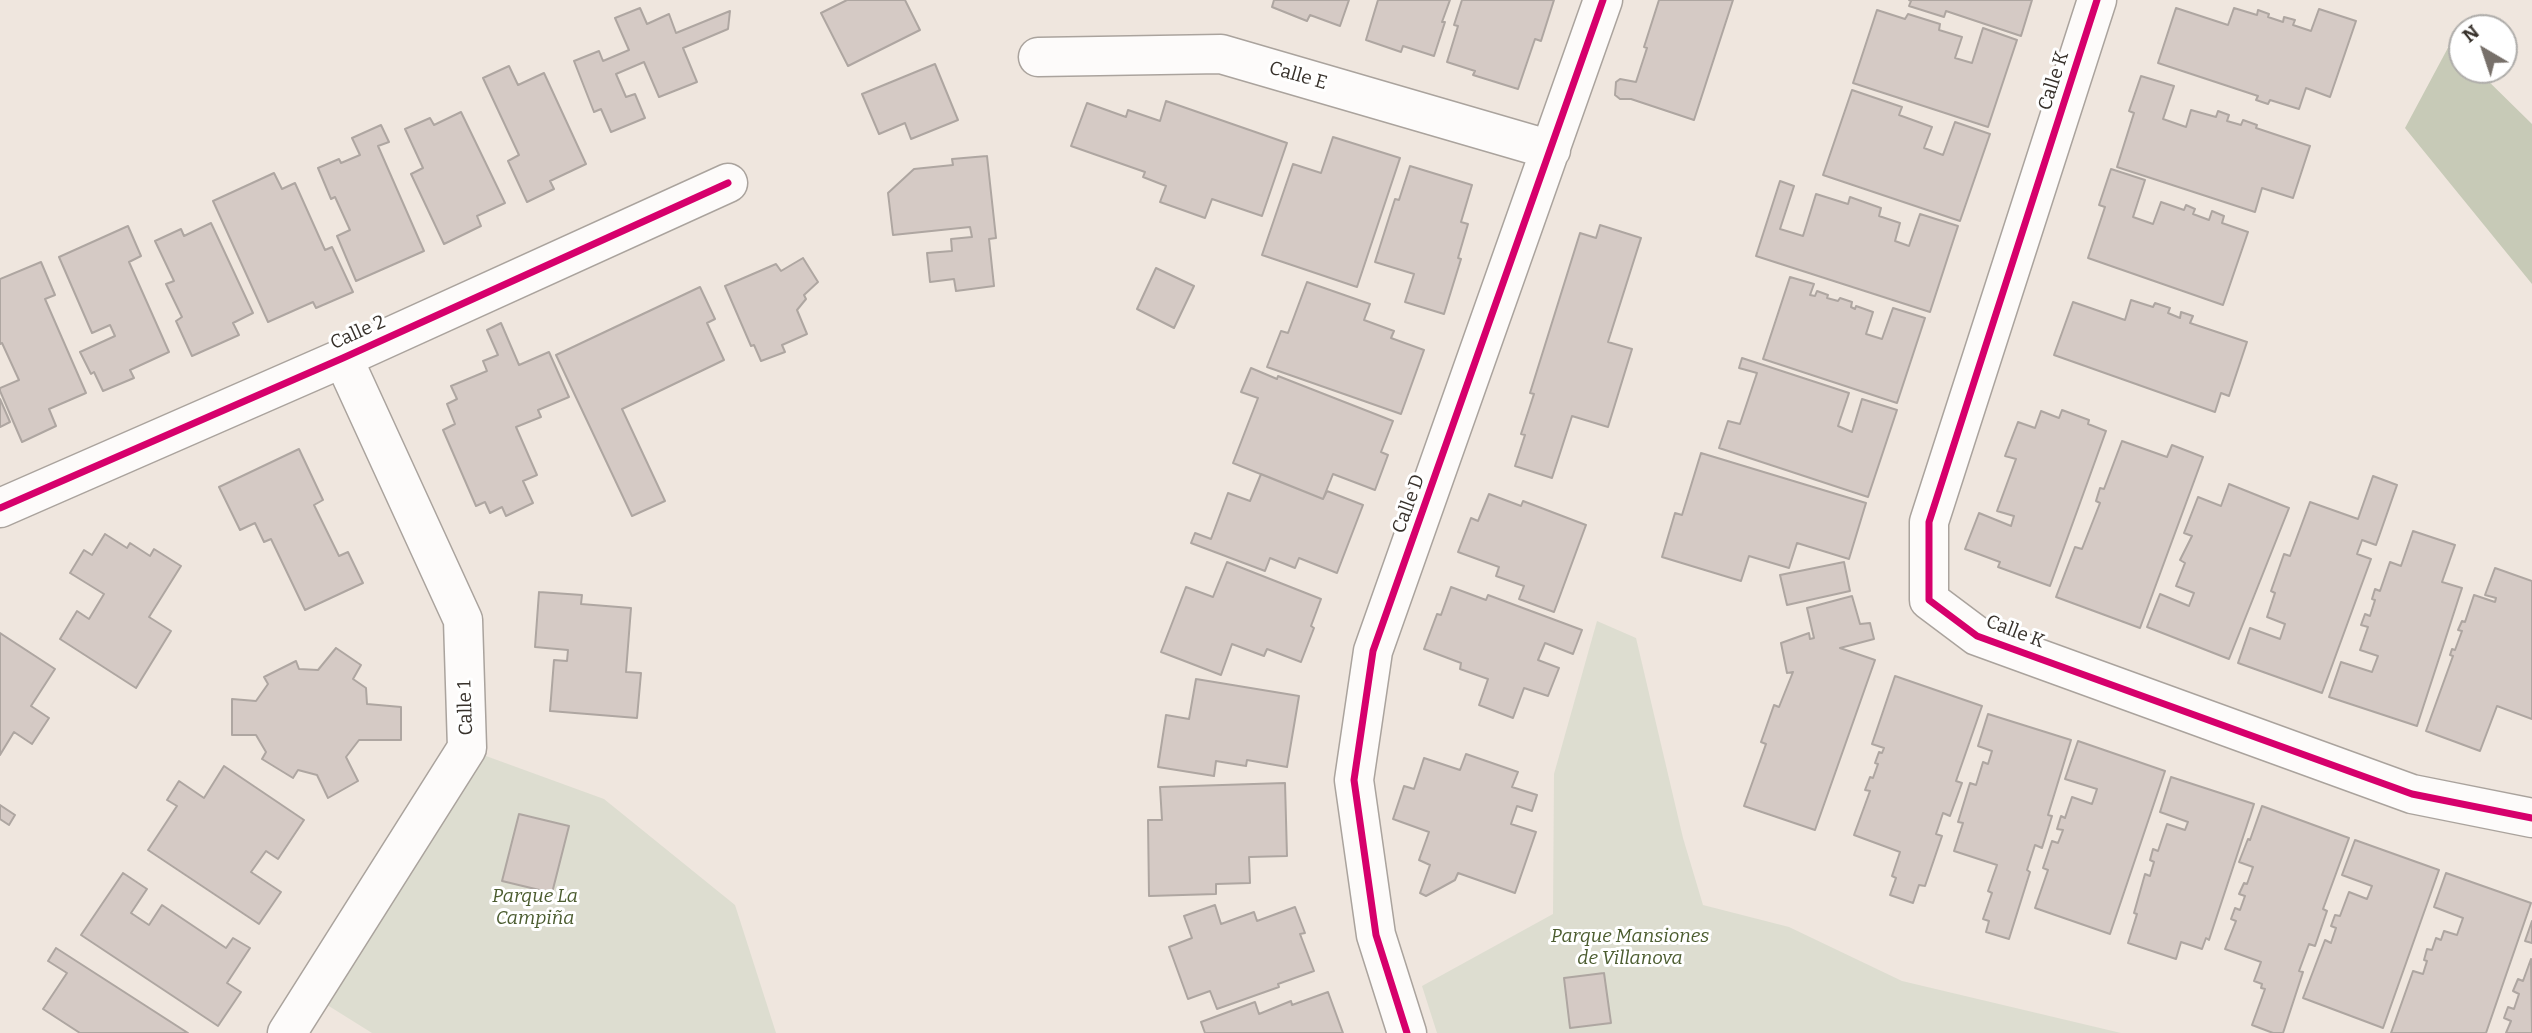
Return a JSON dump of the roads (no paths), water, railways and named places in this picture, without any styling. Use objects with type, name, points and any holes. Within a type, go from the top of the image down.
[{"type":"street","name":"Calle D","points":[[1407,1033],[1376,935],[1354,780],[1373,652],[1603,0]]},
{"type":"street","name":"Calle K","points":[[2097,0],[1929,522],[1929,600],[1977,636],[2412,794],[2532,818]]},
{"type":"street","name":"Calle E","points":[[1038,57],[1221,54],[1551,150]]},
{"type":"street","name":"Calle 2","points":[[0,508],[343,358],[728,183]]},
{"type":"street","name":"Calle 1","points":[[287,1033],[467,748],[463,620],[343,358]]},
{"type":"park label","name":"Parque La Campiña","points":[[535,908]]},
{"type":"park label","name":"Parque Mansiones de Villanova","points":[[1630,948]]}]
